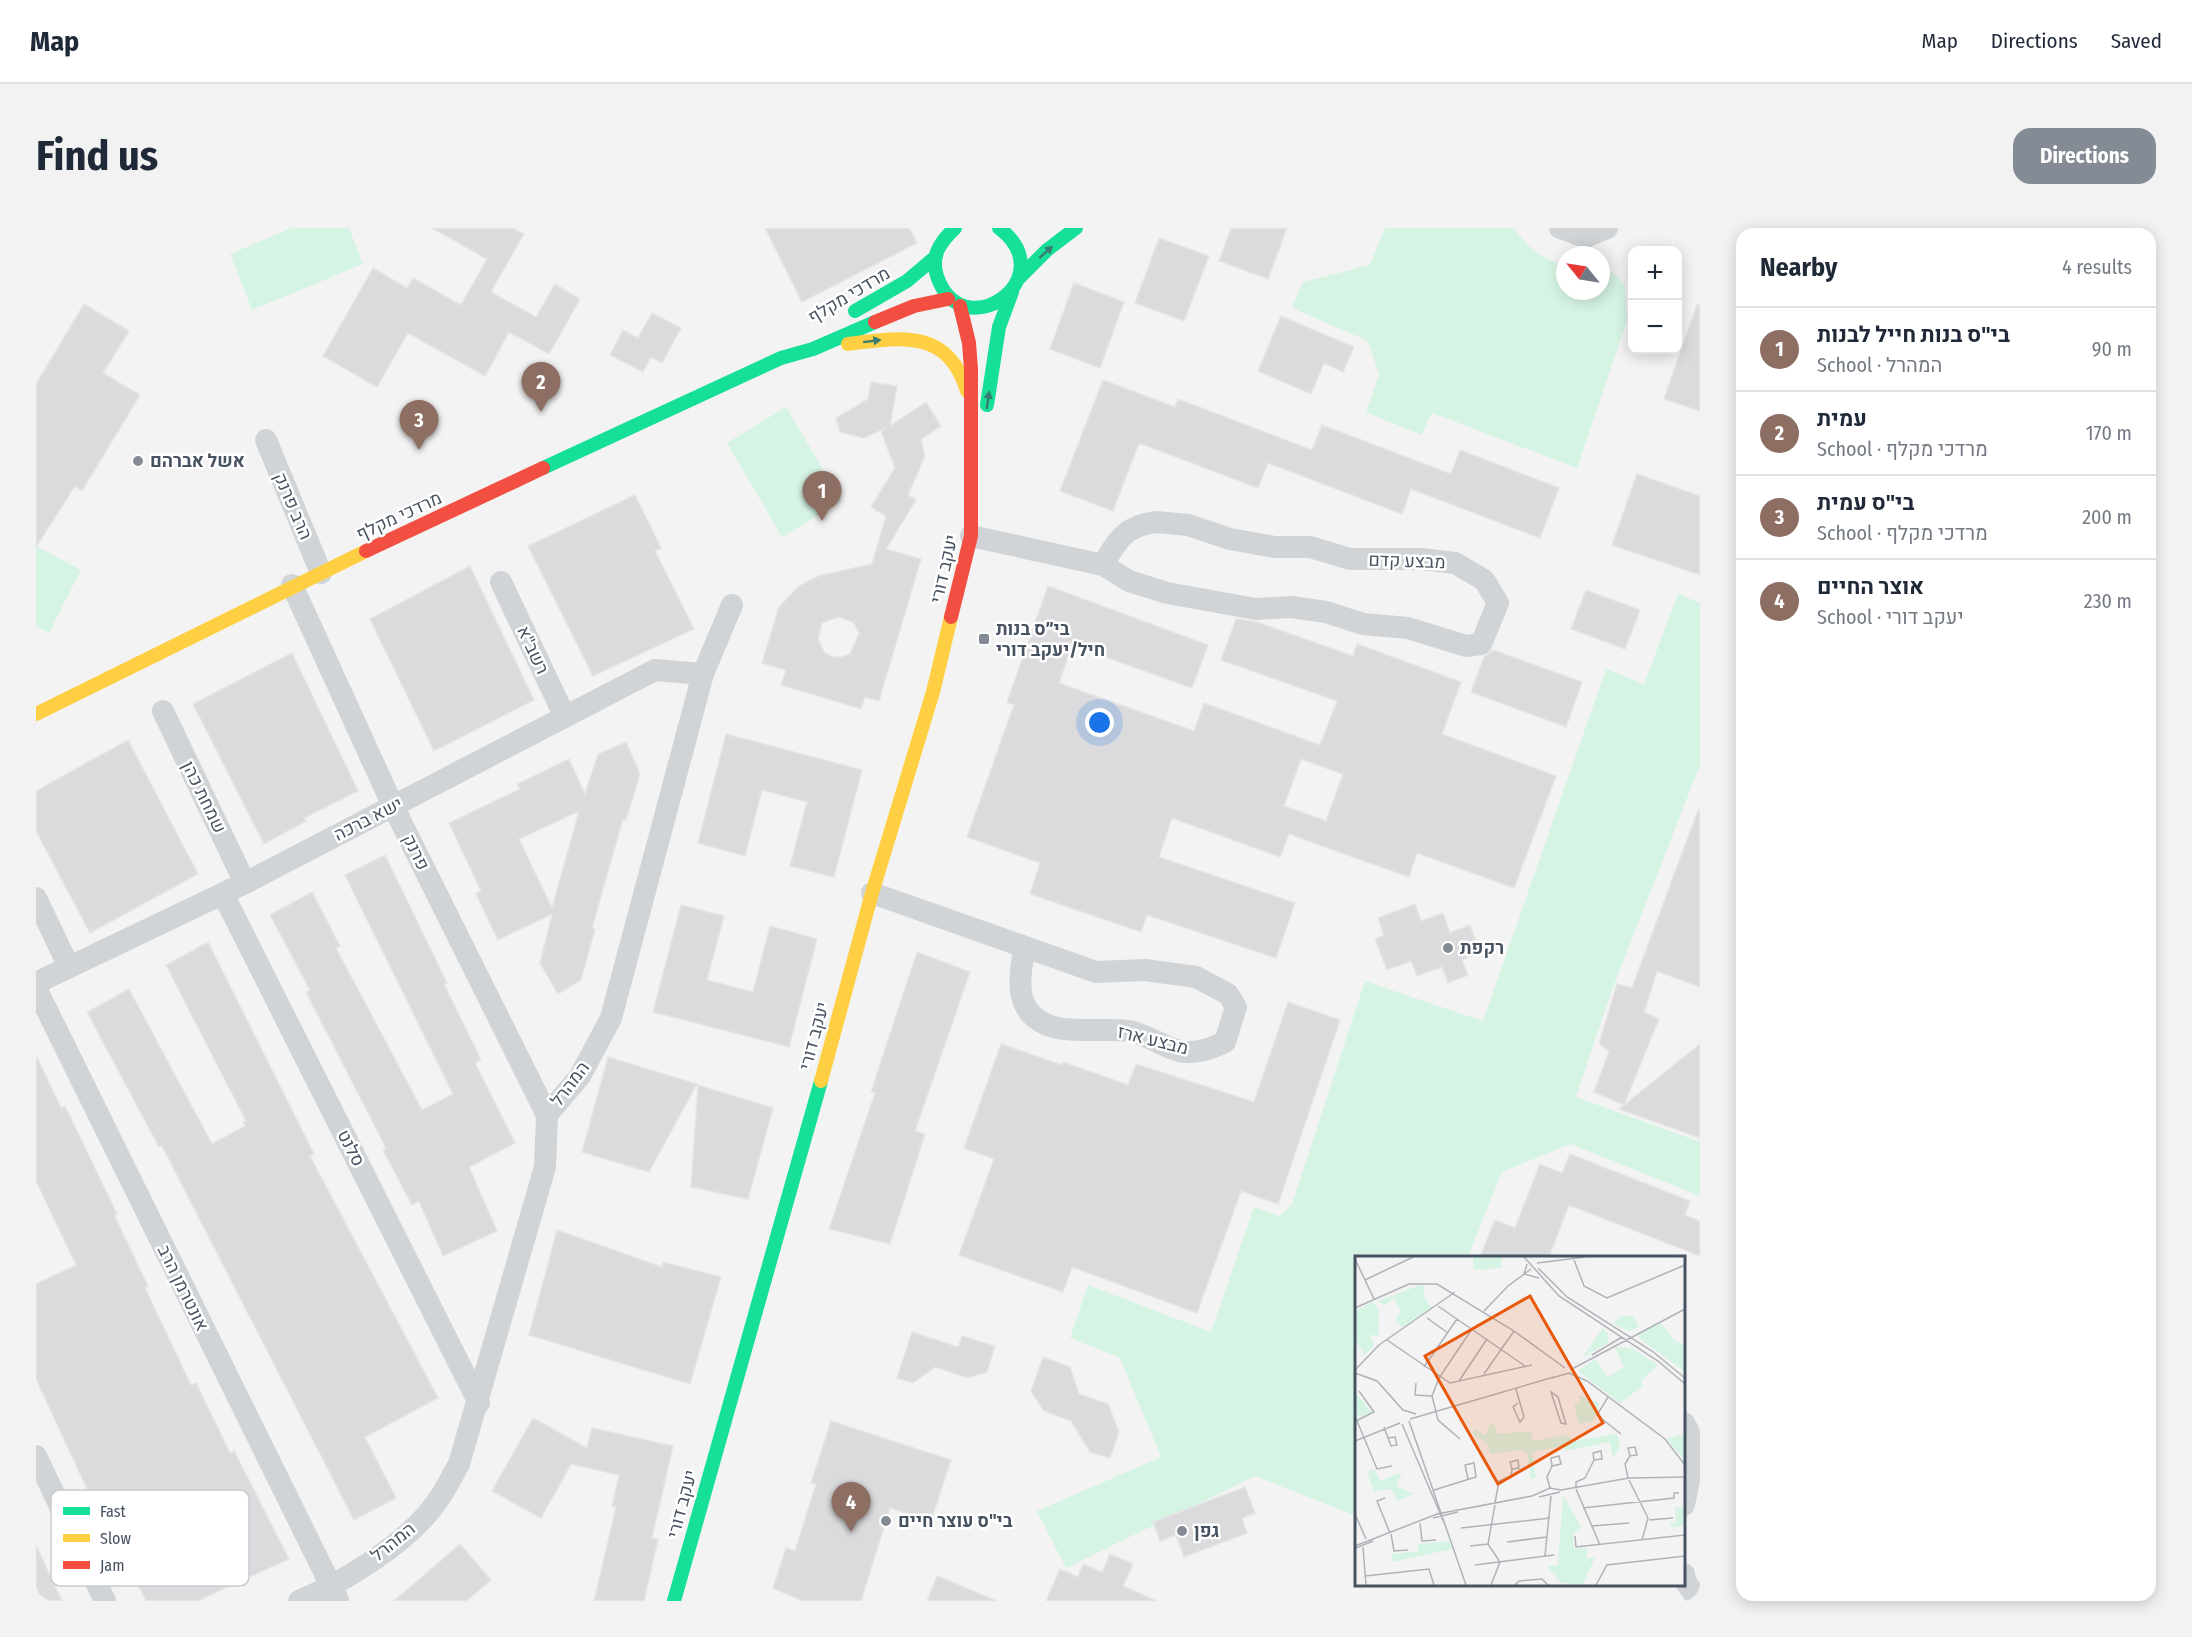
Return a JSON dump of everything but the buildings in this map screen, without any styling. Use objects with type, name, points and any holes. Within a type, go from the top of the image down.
[{"type":"street","points":[[1018,279],[1047,250],[1076,228]]},
{"type":"street","points":[[1560,228],[1585,237],[1606,228]]},
{"type":"street","points":[[1006,229],[1019,253],[1018,279]]},
{"type":"street","points":[[933,260],[936,250],[951,230]]},
{"type":"street","name":"יעקב דורי","points":[[674,1601],[719,1434],[780,1229],[873,893],[933,692],[971,536],[973,478],[969,444],[969,343],[954,302],[939,288],[934,274],[933,260]]},
{"type":"street","name":"מרדכי מקלף","points":[[36,714],[292,585],[782,358],[907,280],[933,260]]},
{"type":"street","name":"יעקב דורי","points":[[973,478],[986,418],[999,327],[1018,279]]},
{"type":"street","name":"מרדכי מקלף","points":[[782,358],[813,349],[914,306],[954,302],[975,309],[989,308],[1001,302],[1012,292]]},
{"type":"street","points":[[813,349],[899,338],[931,344],[958,365],[967,388],[969,444]]},
{"type":"street","name":"הרב פרנק","points":[[266,440],[321,573]]},
{"type":"street","name":"מבצע קדם","points":[[971,536],[1103,564],[1129,581],[1167,593],[1256,609],[1291,607],[1326,612],[1363,624],[1408,628],[1466,646],[1481,644],[1498,603],[1484,580],[1455,563],[1422,559],[1350,559],[1310,547],[1275,547],[1230,539],[1188,525],[1156,522],[1137,525],[1117,541],[1103,564]]},
{"type":"street","name":"רשב\"א","points":[[501,582],[565,717]]},
{"type":"street","name":"פרנק","points":[[292,585],[393,806],[547,1115]]},
{"type":"street","name":"המהרל","points":[[299,1601],[335,1594],[437,1502],[459,1464],[479,1403],[545,1167],[547,1115],[580,1076],[611,1018],[703,674],[732,605]]},
{"type":"street","name":"ישא ברכה","points":[[36,983],[245,883],[655,670],[703,674]]},
{"type":"street","name":"שמחת כהן","points":[[163,711],[245,883]]},
{"type":"street","name":"מבצע ארז","points":[[873,893],[1096,972],[1145,970],[1196,977],[1228,994],[1236,1007],[1225,1042],[1208,1050],[1184,1052],[1131,1031],[1065,1030],[1040,1022],[1026,1007],[1020,986],[1024,948]]},
{"type":"street","name":"סלנט","points":[[223,894],[479,1403]]},
{"type":"street","points":[[36,898],[69,967]]},
{"type":"street","name":"אונטרמן הרב","points":[[36,988],[335,1594]]},
{"type":"street","points":[[1685,1426],[1692,1435],[1693,1451],[1685,1494]]},
{"type":"street","points":[[36,1456],[52,1490]]},
{"type":"street","points":[[1685,1581],[1699,1601]]},
{"type":"street","points":[[98,1586],[105,1601]]},
{"type":"green space","points":[[292,228],[349,228],[363,264],[252,310],[230,254]]},
{"type":"green space","points":[[1385,228],[1514,228],[1536,252],[1556,263],[1556,300],[1610,300],[1610,272],[1613,273],[1625,286],[1627,321],[1577,468],[1432,413],[1421,435],[1366,412],[1379,375],[1368,341],[1292,308],[1303,282],[1370,265]]},
{"type":"green space","points":[[786,407],[842,501],[782,537],[727,443]]},
{"type":"green space","points":[[36,546],[81,570],[49,633],[36,626]]},
{"type":"green space","points":[[1678,594],[1700,603],[1700,765],[1612,990],[1576,1097],[1700,1142],[1700,1196],[1571,1144],[1502,1172],[1468,1256],[1355,1256],[1355,1516],[1255,1476],[1066,1568],[1037,1511],[1161,1457],[1120,1358],[1070,1338],[1088,1285],[1211,1332],[1254,1207],[1279,1216],[1292,1204],[1365,981],[1483,1021],[1606,669],[1644,684]]},
{"type":"traffic: fast","points":[[955,228],[938,249],[935,269],[950,297],[967,307],[985,307],[1002,298],[1015,285],[1021,267],[1016,247],[999,228]]},
{"type":"traffic: fast","points":[[1018,279],[1047,250],[1076,228]]},
{"type":"traffic: fast","points":[[855,311],[907,281],[933,259]]},
{"type":"traffic: fast","points":[[987,405],[999,327],[1012,292]]},
{"type":"traffic: fast","points":[[543,468],[781,358],[813,349],[875,322]]},
{"type":"traffic: fast","points":[[674,1601],[821,1081]]},
{"type":"traffic: slow","points":[[848,344],[904,339],[935,347],[948,357],[959,371],[967,391]]},
{"type":"traffic: slow","points":[[36,714],[366,551]]},
{"type":"traffic: slow","points":[[821,1081],[872,893],[933,692],[951,617]]},
{"type":"traffic: jam","points":[[875,322],[914,306],[948,299]]},
{"type":"traffic: jam","points":[[951,617],[971,536],[971,369],[969,343],[960,306]]},
{"type":"traffic: jam","points":[[366,551],[543,468]]},
{"type":"place","name":"עמית","points":[[541,412]]},
{"type":"place","name":"בי\"ס עמית","points":[[419,450]]},
{"type":"place","name":"אשל אברהם","points":[[138,461]]},
{"type":"place","name":"בי\"ס בנות חייל לבנות","points":[[822,521]]},
{"type":"place","name":"בי״ס בנות חיל/יעקב דורי","points":[[984,639]]},
{"type":"place","name":"רקפת","points":[[1448,948]]},
{"type":"place","name":"בי\"ס עוצר חיים","points":[[886,1521]]},
{"type":"place","name":"גפן","points":[[1182,1531]]},
{"type":"place","name":"אוצר החיים","points":[[851,1532]]}]
